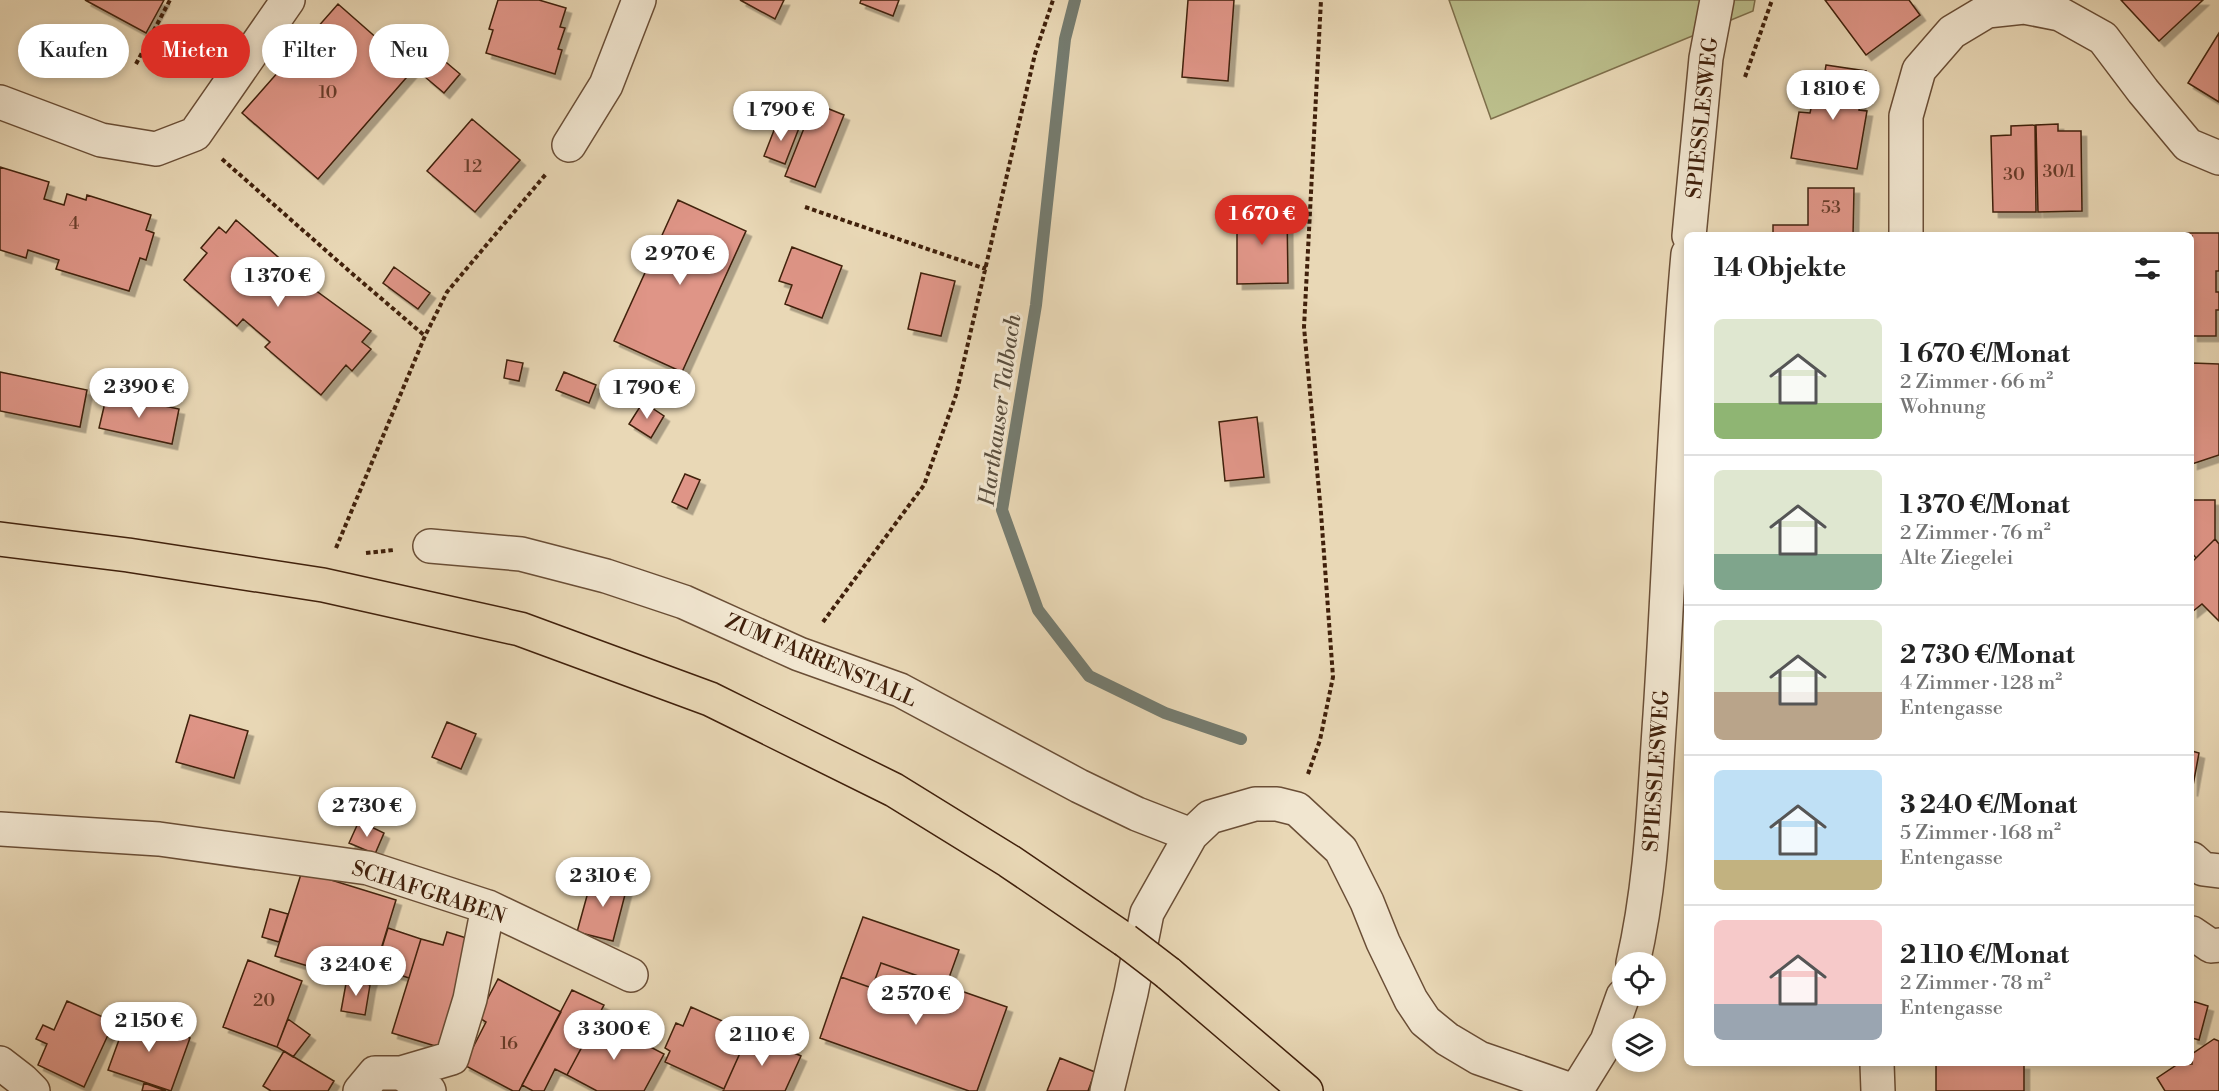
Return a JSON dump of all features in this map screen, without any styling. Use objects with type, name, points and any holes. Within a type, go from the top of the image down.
[{"type":"main road","points":[[0,539],[128,555],[323,585],[520,629],[710,699],[894,790],[1133,942],[1306,1091]]},
{"type":"street","points":[[0,102],[101,140],[156,149],[195,134],[288,0]]},
{"type":"street","points":[[569,146],[606,85],[639,0]]},
{"type":"street","name":"SPIESSLESWEG","points":[[1689,232],[1705,70],[1717,0]]},
{"type":"street","points":[[1906,232],[1906,116],[1919,70],[1952,32],[1987,11],[2024,7],[2060,14],[2103,38],[2188,145],[2219,158]]},
{"type":"street","name":"SPIESSLESWEG","points":[[1635,952],[1650,869],[1669,574],[1678,359],[1684,296]]},
{"type":"street","name":"ZUM FARRENSTALL","points":[[430,546],[521,554],[606,576],[684,602],[800,654],[900,690],[1079,786],[1137,814],[1191,835]]},
{"type":"street","points":[[1107,1091],[1133,942],[1147,913],[1191,835],[1210,817],[1255,804],[1277,804],[1297,808],[1341,850],[1411,1000],[1425,1021],[1448,1039],[1479,1058],[1575,1091],[1607,1041],[1619,1006]]},
{"type":"street","name":"SCHAFGRABEN","points":[[0,829],[159,839],[368,868],[488,907],[631,975]]},
{"type":"street","points":[[360,1091],[375,1072],[401,1073],[452,1058],[470,999],[488,907]]},
{"type":"street","points":[[2194,934],[2211,946],[2219,945]]},
{"type":"street","points":[[0,1063],[33,1091]]},
{"type":"street","points":[[1877,1066],[1878,1091]]},
{"type":"street","points":[[401,1073],[429,1091]]},
{"type":"path","points":[[136,64],[170,0]]},
{"type":"path","points":[[800,654],[924,484],[956,395],[1035,54],[1053,0]]},
{"type":"path","points":[[1297,808],[1320,740],[1333,677],[1322,513],[1304,327],[1321,0]]},
{"type":"path","points":[[1744,80],[1772,0]]},
{"type":"path","points":[[195,134],[425,336]]},
{"type":"path","points":[[332,557],[425,336],[447,292],[569,146]]},
{"type":"path","points":[[805,207],[986,270]]},
{"type":"path","points":[[365,553],[430,546]]},
{"type":"green space","points":[[1449,0],[1755,0],[1753,11],[1491,119]]},
{"type":"building","points":[[85,0],[164,0],[151,24],[141,24],[141,30]]},
{"type":"building","points":[[498,0],[539,0],[566,8],[560,27],[565,28],[558,49],[562,50],[555,74],[486,53],[493,30],[489,29]]},
{"type":"building","points":[[740,0],[784,0],[775,19]]},
{"type":"building","points":[[861,0],[899,0],[893,16],[860,3]]},
{"type":"building","points":[[1188,0],[1234,0],[1228,81],[1182,77]]},
{"type":"building","points":[[1825,0],[1909,0],[1920,15],[1866,55]]},
{"type":"building","points":[[2121,0],[2203,0],[2159,41]]},
{"type":"building","points":[[338,4],[369,31],[369,78],[406,78],[318,179],[242,113],[273,78],[357,78],[357,24],[320,24]]},
{"type":"building","points":[[2219,33],[2219,102],[2188,83]]},
{"type":"building","points":[[449,65],[460,74],[444,93],[426,78],[449,78]]},
{"type":"building","points":[[1826,65],[1866,71],[1859,110],[1867,111],[1857,169],[1791,158],[1799,112],[1810,113],[1814,95],[1821,96]]},
{"type":"building","points":[[814,103],[844,115],[815,187],[785,176]]},
{"type":"building","points":[[472,119],[520,160],[475,212],[427,171]]},
{"type":"building","points":[[778,120],[799,128],[785,164],[764,156]]},
{"type":"building","points":[[2058,124],[2058,131],[2081,131],[2082,211],[2038,212],[2036,125]]},
{"type":"building","points":[[2035,125],[2036,212],[1993,212],[1991,136],[2011,135],[2011,126]]},
{"type":"building","points":[[0,167],[49,182],[44,199],[64,205],[67,194],[86,200],[87,195],[151,215],[146,230],[154,233],[146,260],[140,258],[129,291],[56,269],[59,260],[28,250],[26,258],[0,250]]},
{"type":"building","points":[[1808,188],[1854,188],[1853,232],[1773,232],[1773,225],[1808,225]]},
{"type":"building","points":[[678,200],[746,231],[682,372],[614,341]]},
{"type":"building","points":[[1237,209],[1287,209],[1288,283],[1237,284]]},
{"type":"building","points":[[236,220],[286,264],[275,276],[295,293],[304,282],[371,331],[362,342],[371,349],[352,371],[346,365],[321,395],[265,347],[270,342],[243,319],[237,326],[184,280],[207,253],[201,248],[219,227],[226,233]]},
{"type":"building","points":[[2194,233],[2219,233],[2219,271],[2216,271],[2216,292],[2219,292],[2219,310],[2216,310],[2216,336],[2194,336]]},
{"type":"building","points":[[792,247],[842,266],[822,318],[785,304],[792,285],[779,281]]},
{"type":"building","points":[[394,267],[430,293],[418,309],[383,283]]},
{"type":"building","points":[[921,273],[955,281],[941,336],[908,329]]},
{"type":"building","points":[[507,360],[523,363],[519,381],[504,378]]},
{"type":"building","points":[[2194,363],[2219,364],[2219,455],[2194,463]]},
{"type":"building","points":[[0,372],[87,390],[80,427],[0,411]]},
{"type":"building","points":[[564,372],[596,385],[589,403],[556,390]]},
{"type":"building","points":[[107,394],[179,409],[172,444],[99,428]]},
{"type":"building","points":[[643,402],[664,416],[651,438],[629,424]]},
{"type":"building","points":[[1257,417],[1264,477],[1225,481],[1219,422]]},
{"type":"building","points":[[685,474],[700,480],[687,509],[672,502]]},
{"type":"building","points":[[2194,500],[2215,500],[2215,539],[2196,558],[2194,556]]},
{"type":"building","points":[[2215,539],[2219,544],[2219,621],[2202,604],[2194,610],[2194,560]]},
{"type":"building","points":[[190,715],[248,731],[234,778],[176,762]]},
{"type":"building","points":[[447,722],[476,734],[461,769],[432,757]]},
{"type":"building","points":[[2194,752],[2199,753],[2194,780]]},
{"type":"building","points":[[359,821],[384,833],[375,854],[349,843]]},
{"type":"building","points":[[302,871],[396,900],[370,985],[275,956]]},
{"type":"building","points":[[593,874],[628,883],[613,941],[577,932]]},
{"type":"building","points":[[270,909],[288,914],[279,942],[262,937]]},
{"type":"building","points":[[863,917],[959,950],[946,986],[881,963],[872,988],[841,977]]},
{"type":"building","points":[[388,928],[421,939],[409,978],[376,967]]},
{"type":"building","points":[[447,932],[476,941],[442,1048],[392,1033],[421,939],[443,945]]},
{"type":"building","points":[[248,960],[302,981],[277,1047],[223,1027]]},
{"type":"building","points":[[881,963],[1007,1007],[977,1091],[969,1091],[820,1038],[841,977],[872,988]]},
{"type":"building","points":[[347,978],[370,985],[365,1015],[341,1011]]},
{"type":"building","points":[[498,979],[561,1012],[519,1091],[513,1091],[464,1065],[486,1022],[478,1017]]},
{"type":"building","points":[[572,990],[604,1005],[567,1075],[555,1069],[544,1091],[533,1091],[522,1085]]},
{"type":"building","points":[[67,1001],[114,1022],[84,1087],[38,1065],[47,1044],[36,1039],[43,1025],[54,1030]]},
{"type":"building","points":[[2194,1002],[2208,1006],[2199,1040],[2194,1039]]},
{"type":"building","points":[[691,1007],[749,1033],[724,1089],[665,1062],[670,1051],[665,1048],[676,1023],[683,1026]]},
{"type":"building","points":[[128,1015],[190,1038],[171,1091],[108,1070]]},
{"type":"building","points":[[288,1019],[310,1035],[293,1057],[277,1047]]},
{"type":"building","points":[[597,1019],[664,1054],[644,1091],[597,1091],[567,1075]]},
{"type":"building","points":[[749,1033],[801,1056],[785,1091],[723,1091]]},
{"type":"building","points":[[2214,1039],[2219,1041],[2219,1091],[2165,1091],[2157,1078],[2175,1066],[2194,1066],[2194,1053]]},
{"type":"building","points":[[284,1051],[334,1081],[328,1091],[271,1091],[263,1086]]},
{"type":"building","points":[[1060,1058],[1095,1072],[1088,1091],[1047,1091]]},
{"type":"building","points":[[1936,1066],[2024,1066],[2024,1091],[1936,1091]]},
{"type":"building","points":[[144,1083],[166,1091],[142,1091]]},
{"type":"waterway","name":"Harthauser Talbach","points":[[1075,0],[1065,39],[1036,305],[1002,510],[1038,610],[1089,676],[1165,713],[1241,739]]}]
